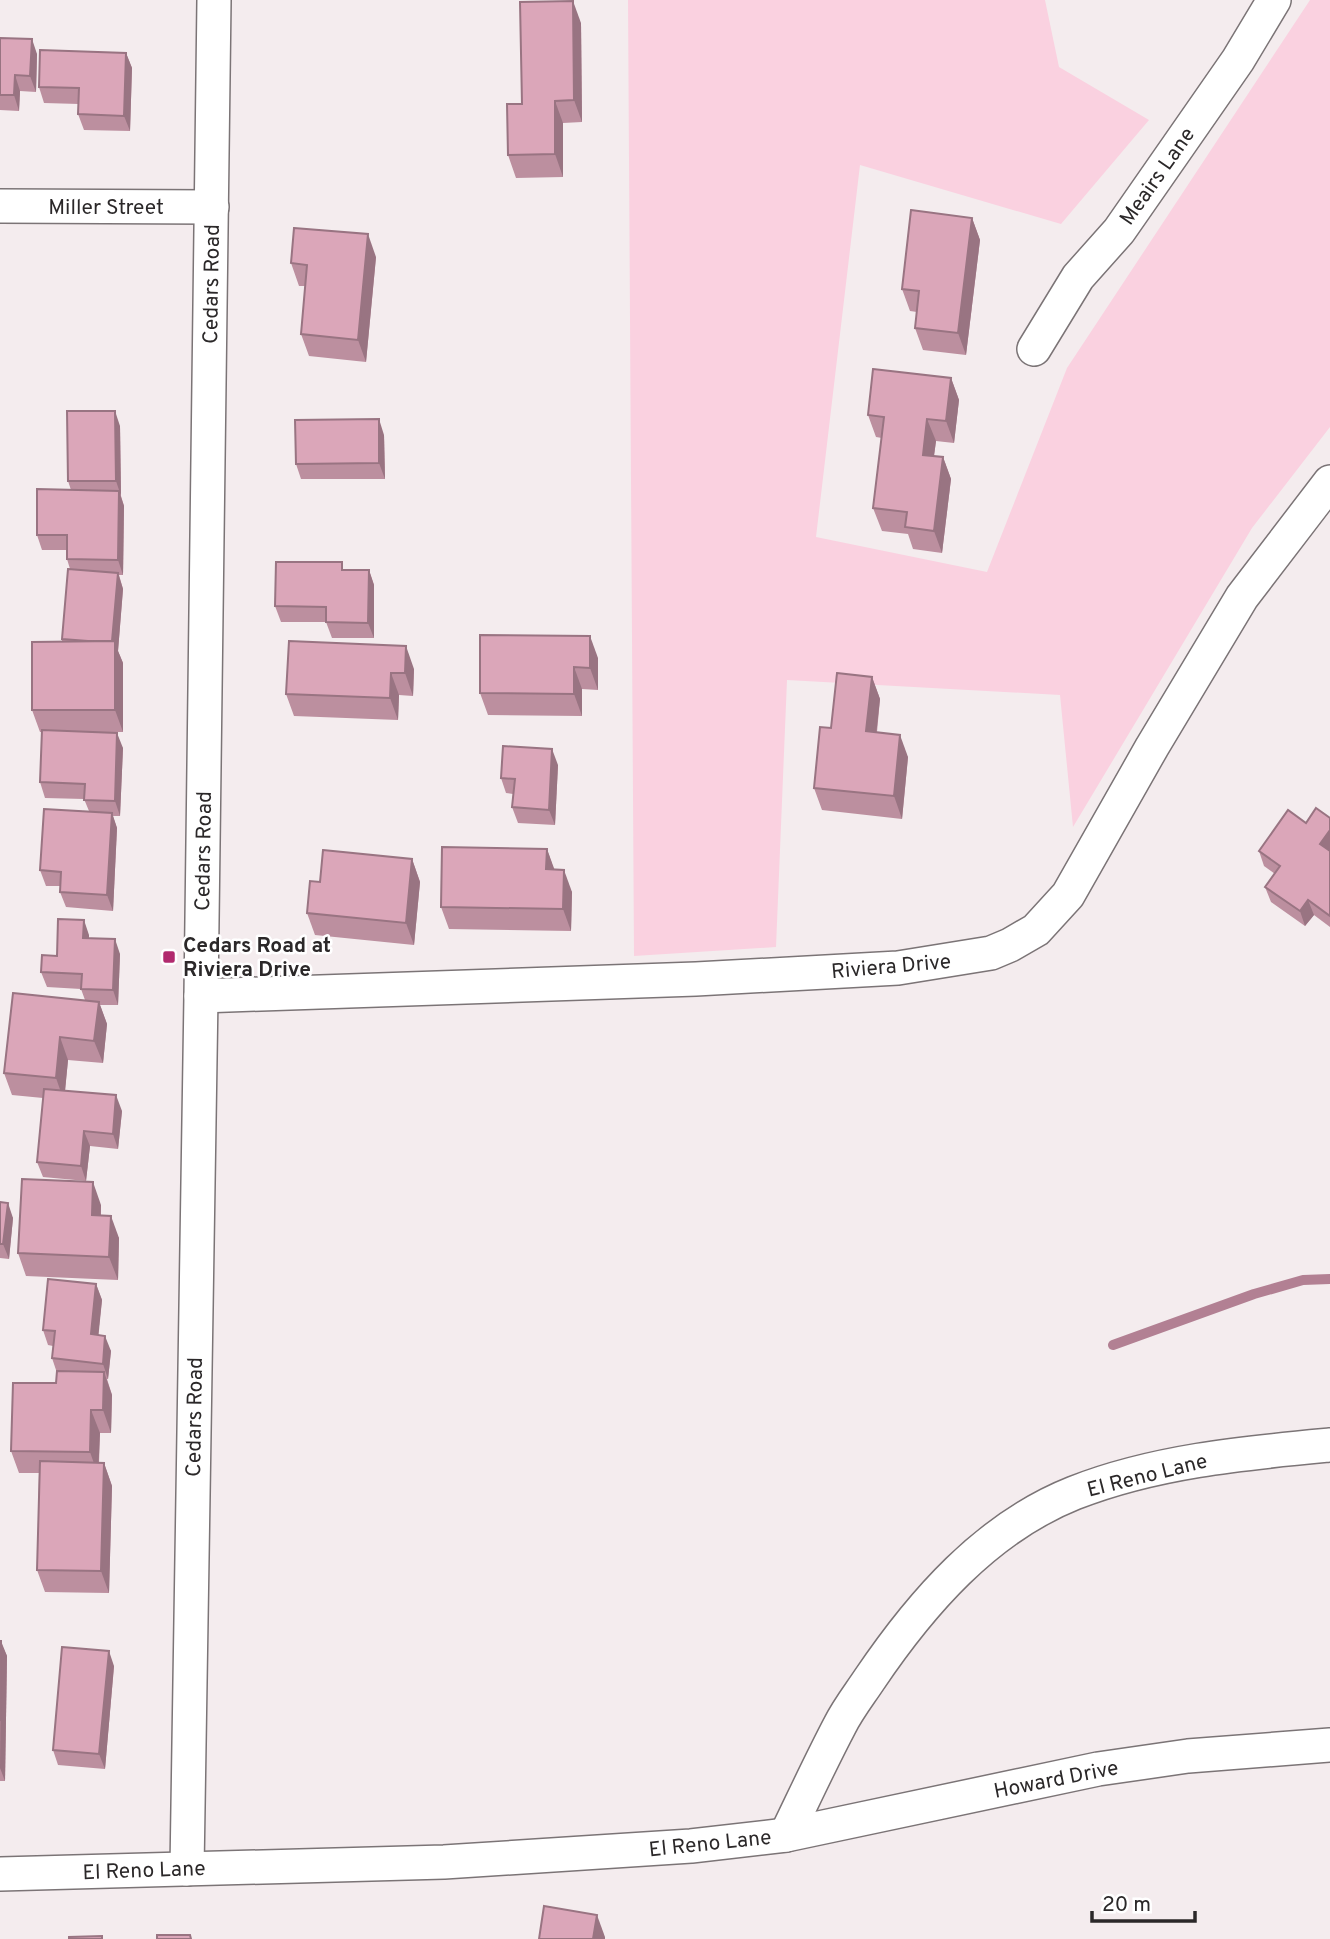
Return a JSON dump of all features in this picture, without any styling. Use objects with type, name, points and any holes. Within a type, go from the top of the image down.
[{"type":"street","name":"Cedars Road","points":[[187,1869],[214,0]]},
{"type":"street","name":"Meairs Lane","points":[[1034,349],[1077,277],[1119,231],[1238,60],[1274,0]]},
{"type":"street","name":"Miller Street","points":[[0,206],[212,207]]},
{"type":"street","name":"Riviera Drive","points":[[201,996],[654,980],[898,968],[979,956],[1010,945],[1028,936],[1044,923],[1068,895],[1241,597],[1330,482]]},
{"type":"street","name":"El Reno Lane","points":[[0,1874],[444,1862],[597,1854],[786,1835],[841,1722],[901,1634],[973,1556],[1002,1532],[1036,1511],[1119,1478],[1219,1457],[1330,1445]]},
{"type":"street","name":"Howard Drive","points":[[786,1835],[1098,1769],[1188,1756],[1330,1745]]},
{"type":"shaded area","points":[[628,0],[1045,0],[1059,67],[1149,120],[1061,224],[860,165],[816,537],[987,572],[1067,368],[1310,0],[1330,0],[1330,427],[1252,528],[1073,827],[1060,695],[787,680],[776,947],[634,956]]},
{"type":"building","points":[[573,1],[574,100],[555,101],[555,154],[508,155],[507,104],[522,104],[520,2]]},
{"type":"building","points":[[0,38],[32,39],[30,76],[15,75],[14,95],[0,95]]},
{"type":"building","points":[[40,50],[126,53],[124,116],[78,114],[79,88],[39,87]]},
{"type":"building","points":[[911,210],[972,218],[958,333],[915,328],[919,291],[902,289]]},
{"type":"building","points":[[294,228],[368,234],[358,340],[301,334],[307,265],[291,263]]},
{"type":"building","points":[[873,369],[951,378],[946,421],[927,419],[923,455],[943,457],[934,531],[905,527],[907,512],[873,508],[884,417],[868,415]]},
{"type":"building","points":[[67,411],[115,411],[116,481],[68,481]]},
{"type":"building","points":[[379,419],[379,463],[296,464],[295,420]]},
{"type":"building","points":[[37,489],[119,491],[118,560],[67,559],[67,535],[37,535]]},
{"type":"building","points":[[276,562],[342,562],[342,570],[369,570],[368,623],[326,622],[326,607],[275,606]]},
{"type":"building","points":[[68,569],[118,573],[112,641],[62,639]]},
{"type":"building","points":[[480,635],[590,636],[590,668],[574,667],[574,694],[480,693]]},
{"type":"building","points":[[115,641],[115,710],[32,710],[32,642]]},
{"type":"building","points":[[289,641],[406,646],[405,673],[391,673],[390,698],[286,694]]},
{"type":"building","points":[[837,673],[872,677],[866,731],[900,735],[894,796],[814,788],[820,727],[831,728]]},
{"type":"building","points":[[42,730],[117,733],[115,801],[84,800],[85,784],[40,782]]},
{"type":"building","points":[[503,746],[552,749],[549,810],[512,807],[515,779],[501,778]]},
{"type":"building","points":[[1316,808],[1330,818],[1330,830],[1320,844],[1330,851],[1330,916],[1308,900],[1300,911],[1265,887],[1280,866],[1259,851],[1288,810],[1306,823]]},
{"type":"building","points":[[44,809],[112,813],[107,895],[60,892],[61,872],[40,870]]},
{"type":"building","points":[[442,847],[547,849],[546,869],[564,870],[563,909],[441,907]]},
{"type":"building","points":[[323,850],[412,859],[406,923],[307,913],[310,881],[320,882]]},
{"type":"building","points":[[58,919],[84,920],[83,938],[115,939],[113,990],[81,989],[82,974],[41,972],[42,955],[57,956]]},
{"type":"building","points":[[13,993],[99,1002],[94,1041],[60,1037],[56,1078],[4,1073]]},
{"type":"building","points":[[44,1089],[116,1095],[113,1134],[84,1131],[81,1166],[37,1162]]},
{"type":"building","points":[[22,1179],[93,1182],[92,1215],[111,1216],[109,1257],[18,1253]]},
{"type":"building","points":[[0,1202],[8,1203],[3,1244],[0,1244]]},
{"type":"building","points":[[48,1279],[96,1284],[91,1334],[105,1336],[103,1364],[52,1358],[55,1331],[43,1330]]},
{"type":"building","points":[[57,1371],[104,1372],[103,1410],[91,1410],[90,1452],[11,1451],[13,1383],[56,1383]]},
{"type":"building","points":[[40,1461],[104,1463],[101,1571],[37,1570]]},
{"type":"building","points":[[0,1641],[1,1641],[0,1721]]},
{"type":"building","points":[[62,1647],[109,1651],[99,1754],[53,1750]]},
{"type":"building","points":[[544,1906],[597,1915],[593,1939],[539,1939]]},
{"type":"building","points":[[157,1935],[190,1935],[191,1939],[157,1939]]},
{"type":"building","points":[[102,1936],[102,1939],[69,1939],[69,1937]]},
{"type":"waterway","points":[[1113,1345],[1254,1294],[1303,1280],[1330,1279]]},
{"type":"place","name":"Cedars Road at Riviera Drive","points":[[169,957]]}]
